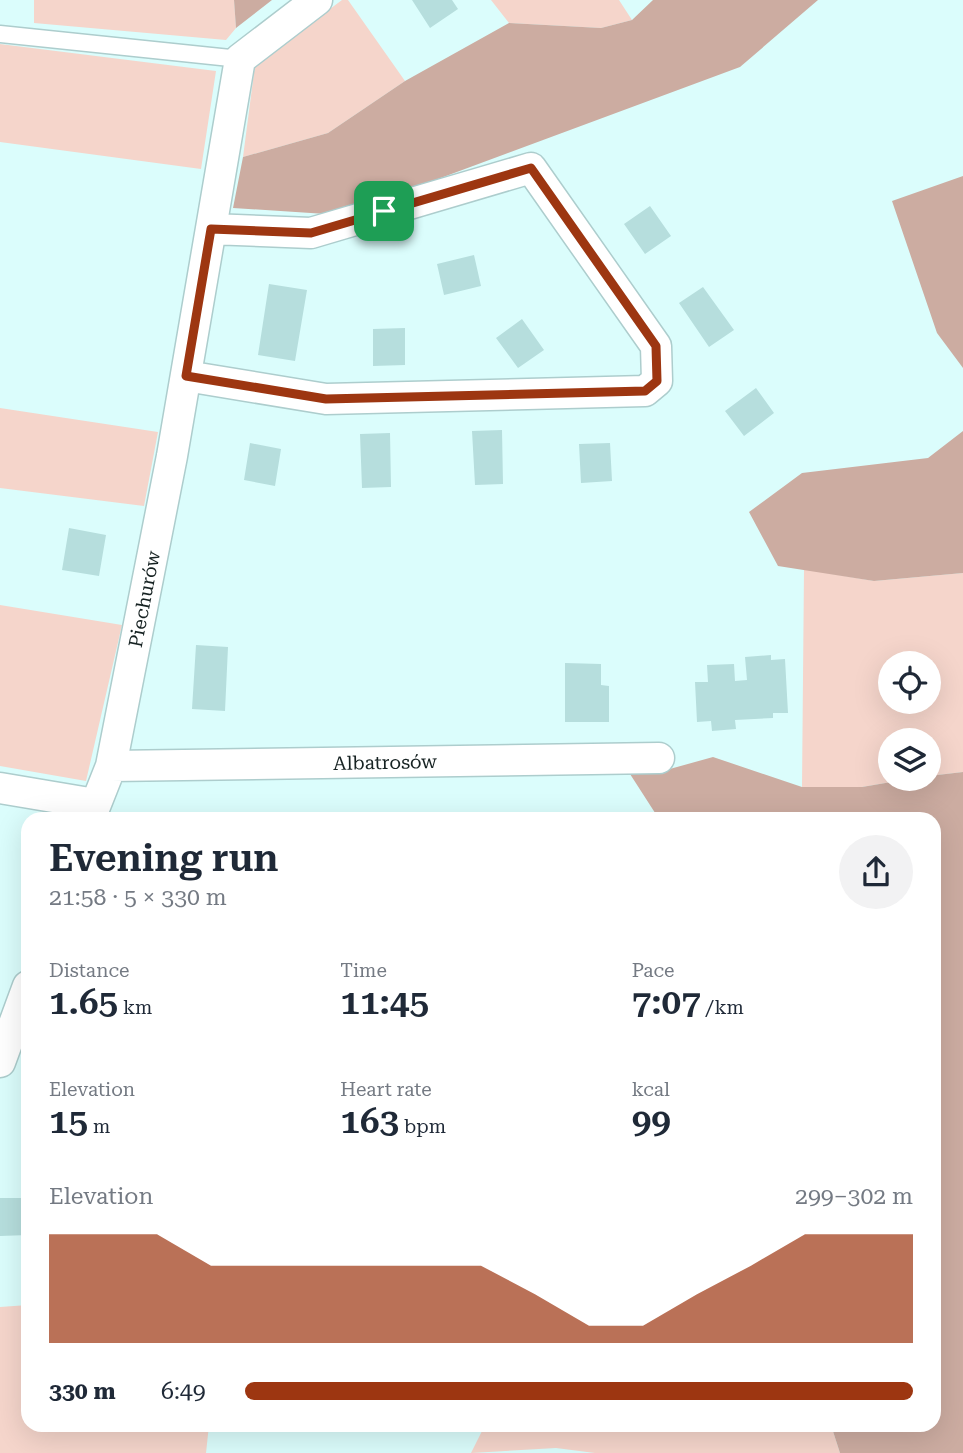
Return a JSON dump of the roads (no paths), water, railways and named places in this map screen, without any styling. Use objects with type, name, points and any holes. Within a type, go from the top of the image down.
[{"type":"street","points":[[240,59],[317,0]]},
{"type":"street","name":"Piechurów","points":[[92,812],[111,766],[186,376],[240,59]]},
{"type":"street","points":[[186,376],[326,399],[645,391],[657,381],[656,346],[531,168],[311,233],[211,229]]},
{"type":"street","name":"Albatrosów","points":[[111,766],[659,758]]},
{"type":"street","points":[[0,788],[92,812]]},
{"type":"street","points":[[0,1062],[21,1005]]},
{"type":"lane","points":[[0,34],[240,59]]}]
